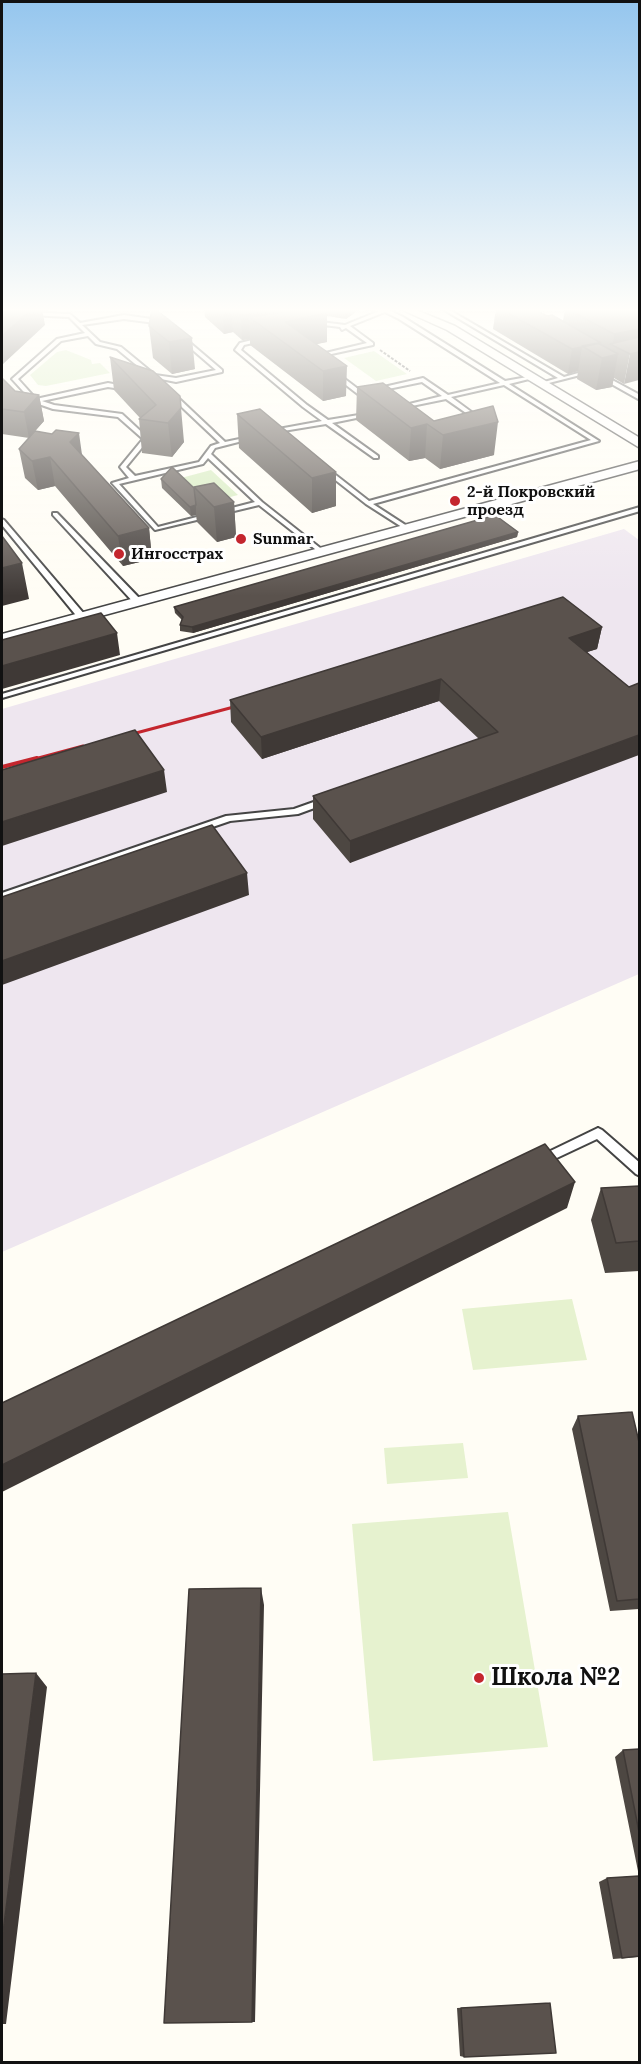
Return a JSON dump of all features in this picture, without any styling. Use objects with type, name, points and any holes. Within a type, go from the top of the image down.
[{"type":"street","points":[[576,404],[639,444]]},
{"type":"street","points":[[2,639],[639,465]]},
{"type":"lane","points":[[45,404],[120,416],[146,440],[123,467],[134,479]]},
{"type":"lane","points":[[182,404],[224,444]]},
{"type":"lane","points":[[306,404],[376,456]]},
{"type":"lane","points":[[386,411],[416,404]]},
{"type":"lane","points":[[458,404],[484,424]]},
{"type":"lane","points":[[368,502],[596,441],[538,404]]},
{"type":"lane","points":[[266,434],[374,413]]},
{"type":"lane","points":[[277,431],[286,438]]},
{"type":"lane","points":[[256,436],[213,447],[201,463],[115,483],[157,529],[260,502]]},
{"type":"lane","points":[[207,454],[260,502],[322,552]]},
{"type":"lane","points":[[323,467],[368,502],[407,528]]},
{"type":"lane","points":[[2,696],[639,509]]},
{"type":"lane","points":[[55,514],[138,602]]},
{"type":"lane","points":[[2,521],[82,617]]},
{"type":"lane","points":[[2,896],[229,818],[295,812],[338,796]]},
{"type":"lane","points":[[533,1164],[598,1133],[639,1171]]},
{"type":"shaded area","points":[[624,529],[639,540],[639,974],[2,1252],[2,709]]},
{"type":"green space","points":[[211,470],[238,495],[207,503],[181,478]]},
{"type":"green space","points":[[572,1299],[587,1360],[473,1370],[462,1309]]},
{"type":"green space","points":[[463,1443],[468,1478],[387,1484],[384,1448]]},
{"type":"green space","points":[[508,1512],[548,1747],[373,1761],[352,1524]]},
{"type":"building","points":[[2,404],[31,404],[24,412],[2,409]]},
{"type":"building","points":[[181,404],[181,408],[168,423],[139,419],[156,405]]},
{"type":"building","points":[[380,404],[412,404],[434,421],[493,406],[498,422],[443,435],[427,424],[411,428]]},
{"type":"building","points":[[260,409],[336,472],[312,478],[237,414]]},
{"type":"building","points":[[56,430],[79,433],[70,442],[149,528],[118,536],[50,457],[32,461],[19,449],[35,431],[52,434]]},
{"type":"building","points":[[172,467],[194,488],[196,505],[190,507],[161,479]]},
{"type":"building","points":[[214,483],[234,502],[214,507],[194,487]]},
{"type":"building","points":[[495,515],[518,532],[192,627],[180,625],[183,617],[174,607]]},
{"type":"building","points":[[2,536],[22,563],[2,568]]},
{"type":"building","points":[[563,597],[602,627],[569,638],[629,687],[639,683],[639,735],[350,841],[313,796],[498,732],[441,679],[261,737],[230,700]]},
{"type":"building","points":[[101,613],[117,633],[2,666],[2,640]]},
{"type":"building","points":[[135,730],[164,770],[2,822],[2,770]]},
{"type":"building","points":[[212,825],[247,873],[2,961],[2,897]]},
{"type":"building","points":[[545,1144],[575,1182],[2,1465],[2,1403]]},
{"type":"building","points":[[639,1186],[639,1241],[616,1243],[601,1188]]},
{"type":"building","points":[[632,1412],[639,1442],[639,1599],[617,1601],[578,1416]]},
{"type":"building","points":[[261,1588],[252,2022],[164,2023],[189,1589]]},
{"type":"building","points":[[36,1673],[2,1940],[2,1674]]},
{"type":"building","points":[[639,1749],[639,1832],[623,1750]]},
{"type":"building","points":[[639,1876],[639,1956],[622,1958],[607,1878]]},
{"type":"building","points":[[550,2003],[556,2053],[464,2057],[461,2008]]},
{"type":"railway","points":[[121,737],[245,704]]},
{"type":"railway","points":[[31,760],[83,746]]},
{"type":"railway","points":[[2,767],[37,758]]},
{"type":"place","name":"2-й Покровский проезд","points":[[455,501]]},
{"type":"place","name":"Sunmar","points":[[241,539]]},
{"type":"place","name":"Ингосстрах","points":[[119,554]]},
{"type":"place","name":"Школа №2","points":[[479,1678]]}]
